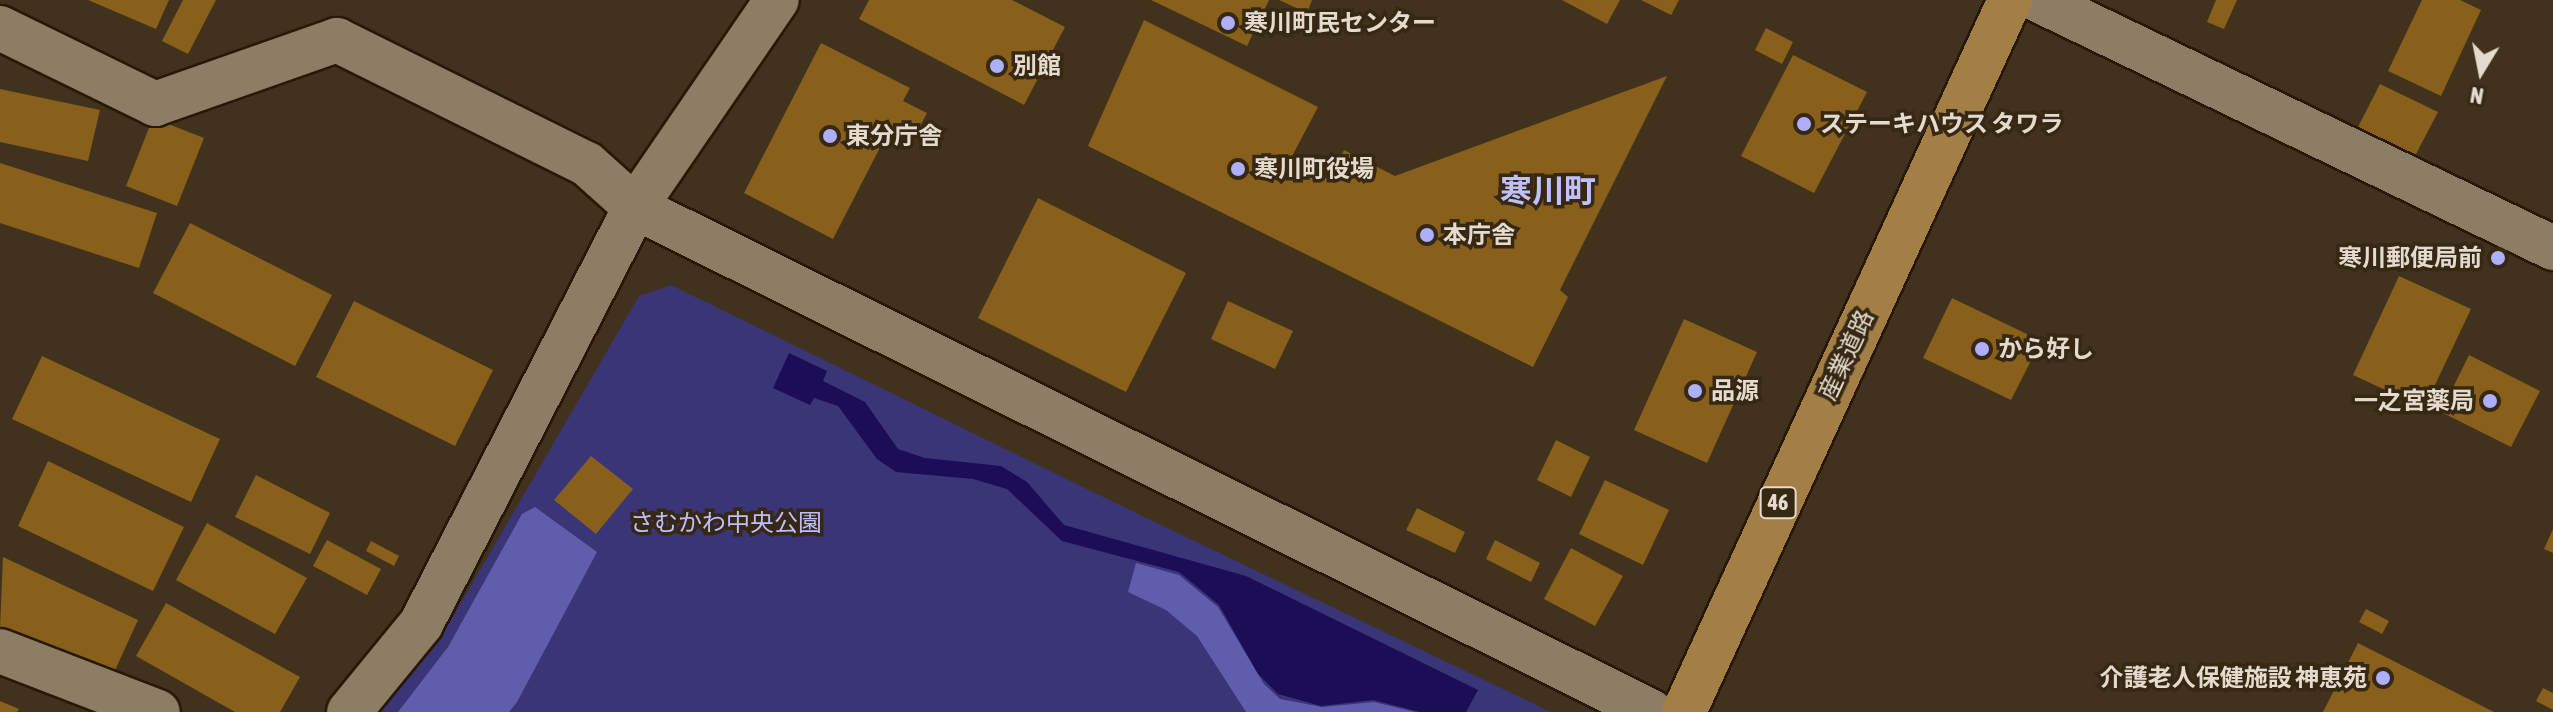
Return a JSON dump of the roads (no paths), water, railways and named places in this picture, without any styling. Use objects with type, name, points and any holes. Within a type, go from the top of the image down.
[{"type":"main road","name":"産業道路","points":[[1684,712],[2010,0]]},
{"type":"street","points":[[349,712],[421,624],[635,207],[777,0]]},
{"type":"street","points":[[2038,0],[2553,248]]},
{"type":"street","points":[[0,28],[155,104],[337,40],[587,164],[635,207],[1652,712]]},
{"type":"street","points":[[0,651],[158,712]]},
{"type":"place","name":"寒川町民センター","points":[[1228,23]]},
{"type":"place","name":"別館","points":[[997,66]]},
{"type":"place","name":"ステーキハウス タワラ","points":[[1804,124]]},
{"type":"place","name":"東分庁舎","points":[[830,136]]},
{"type":"place","name":"寒川町役場","points":[[1238,169]]},
{"type":"place","name":"本庁舎","points":[[1427,235]]},
{"type":"place","name":"寒川郵便局前","points":[[2498,258]]},
{"type":"place","name":"から好し","points":[[1982,349]]},
{"type":"place","name":"品源","points":[[1695,391]]},
{"type":"place","name":"一之宮薬局","points":[[2490,401]]},
{"type":"place","name":"介護老人保健施設 神恵苑","points":[[2383,678]]},
{"type":"district","name":"寒川町","points":[[1548,191]]},
{"type":"park label","name":"さむかわ中央公園","points":[[726,523]]}]
